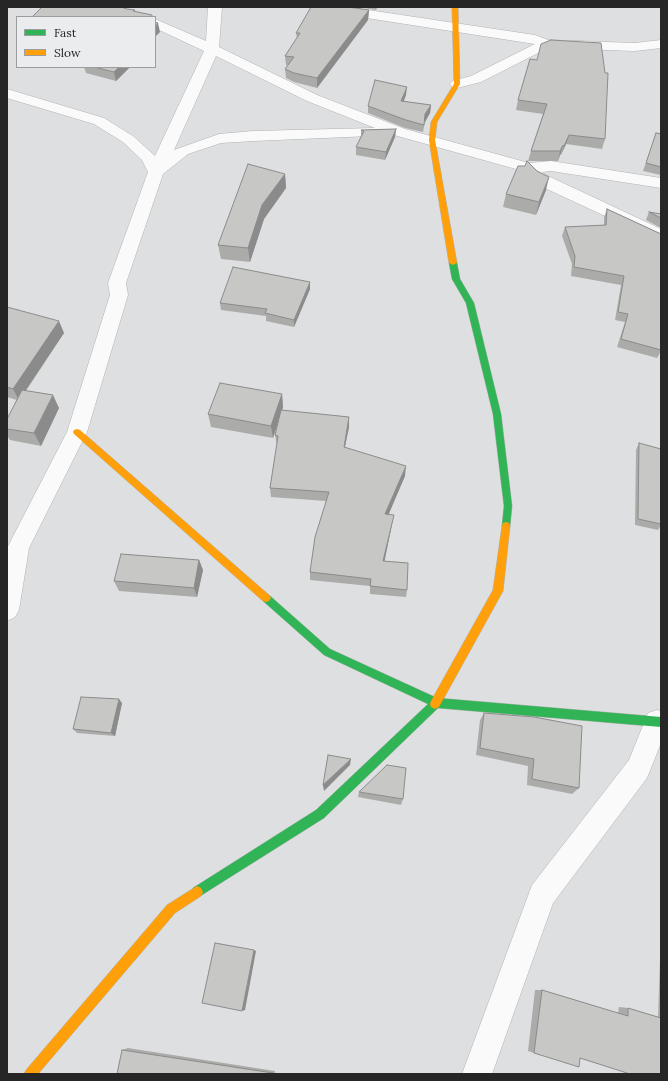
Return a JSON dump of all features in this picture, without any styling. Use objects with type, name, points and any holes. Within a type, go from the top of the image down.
[{"type":"street","points":[[7,610],[18,548],[77,432],[119,295],[117,283],[156,172],[212,49],[215,7]]},
{"type":"street","points":[[321,7],[535,40],[546,44],[635,46],[661,44]]},
{"type":"street","points":[[30,1074],[171,909],[320,814],[436,703],[498,591],[508,506],[497,414],[470,303],[456,279],[432,140],[434,122],[457,84],[457,29],[455,7]]},
{"type":"street","points":[[156,24],[212,49],[312,98],[400,132],[529,168],[551,166],[661,183]]},
{"type":"street","points":[[457,84],[476,79],[546,44]]},
{"type":"street","points":[[7,93],[99,121],[128,139],[149,158],[156,172]]},
{"type":"street","points":[[156,172],[182,151],[219,139],[253,136],[400,132]]},
{"type":"street","points":[[529,168],[540,179],[661,236]]},
{"type":"street","points":[[77,432],[327,652],[436,703],[659,722],[638,769],[542,895],[477,1074]]},
{"type":"building","points":[[42,7],[121,7],[152,15],[152,16],[33,16]]},
{"type":"building","points":[[311,7],[348,7],[369,10],[317,78],[294,73],[285,69],[294,57],[285,56],[300,33],[296,33]]},
{"type":"building","points":[[551,40],[601,43],[605,73],[608,73],[605,139],[569,135],[560,151],[531,151],[547,104],[518,100],[530,59],[537,60],[541,44]]},
{"type":"building","points":[[98,68],[118,68],[114,72]]},
{"type":"building","points":[[375,80],[407,87],[401,101],[431,105],[425,114],[424,125],[368,106]]},
{"type":"building","points":[[396,129],[386,152],[356,147],[364,131],[361,130]]},
{"type":"building","points":[[656,133],[661,134],[661,167],[646,163]]},
{"type":"building","points":[[527,161],[537,171],[549,177],[539,202],[506,194],[518,166],[525,166]]},
{"type":"building","points":[[248,164],[285,174],[262,205],[248,248],[218,245]]},
{"type":"building","points":[[607,209],[661,234],[661,350],[621,339],[628,314],[618,312],[624,276],[574,267],[575,256],[565,227],[606,225]]},
{"type":"building","points":[[649,212],[661,214],[661,218]]},
{"type":"building","points":[[233,267],[310,282],[294,320],[265,313],[267,309],[220,303]]},
{"type":"building","points":[[7,307],[59,321],[13,389],[7,387]]},
{"type":"building","points":[[220,383],[282,394],[271,426],[208,414]]},
{"type":"building","points":[[22,390],[53,395],[34,433],[7,429],[7,419]]},
{"type":"building","points":[[281,410],[349,417],[344,447],[406,466],[385,514],[394,515],[383,561],[408,563],[407,590],[370,586],[371,579],[310,572],[315,537],[329,492],[270,488],[278,436],[275,435]]},
{"type":"building","points":[[639,443],[661,449],[661,524],[638,519]]},
{"type":"building","points":[[121,554],[199,560],[194,588],[114,581]]},
{"type":"building","points":[[81,697],[119,699],[111,733],[73,729]]},
{"type":"building","points":[[484,713],[534,717],[582,726],[579,788],[532,779],[534,759],[480,748]]},
{"type":"building","points":[[328,755],[351,759],[323,785]]},
{"type":"building","points":[[387,765],[406,768],[403,799],[359,792]]},
{"type":"building","points":[[215,943],[254,950],[242,1011],[202,1003]]},
{"type":"building","points":[[542,990],[628,1016],[628,1008],[661,1018],[661,1074],[630,1074],[580,1058],[579,1067],[534,1053]]},
{"type":"building","points":[[122,1050],[273,1073],[273,1074],[117,1074]]},
{"type":"traffic: fast","points":[[453,263],[456,279],[470,303],[497,414],[508,506],[506,526]]},
{"type":"traffic: fast","points":[[266,598],[327,652],[436,703],[661,722]]},
{"type":"traffic: fast","points":[[197,892],[320,814],[435,704]]},
{"type":"traffic: slow","points":[[453,263],[432,140],[434,122],[457,84],[455,7]]},
{"type":"traffic: slow","points":[[77,432],[266,598]]},
{"type":"traffic: slow","points":[[435,704],[498,591],[506,526]]},
{"type":"traffic: slow","points":[[30,1074],[171,909],[197,892]]}]
